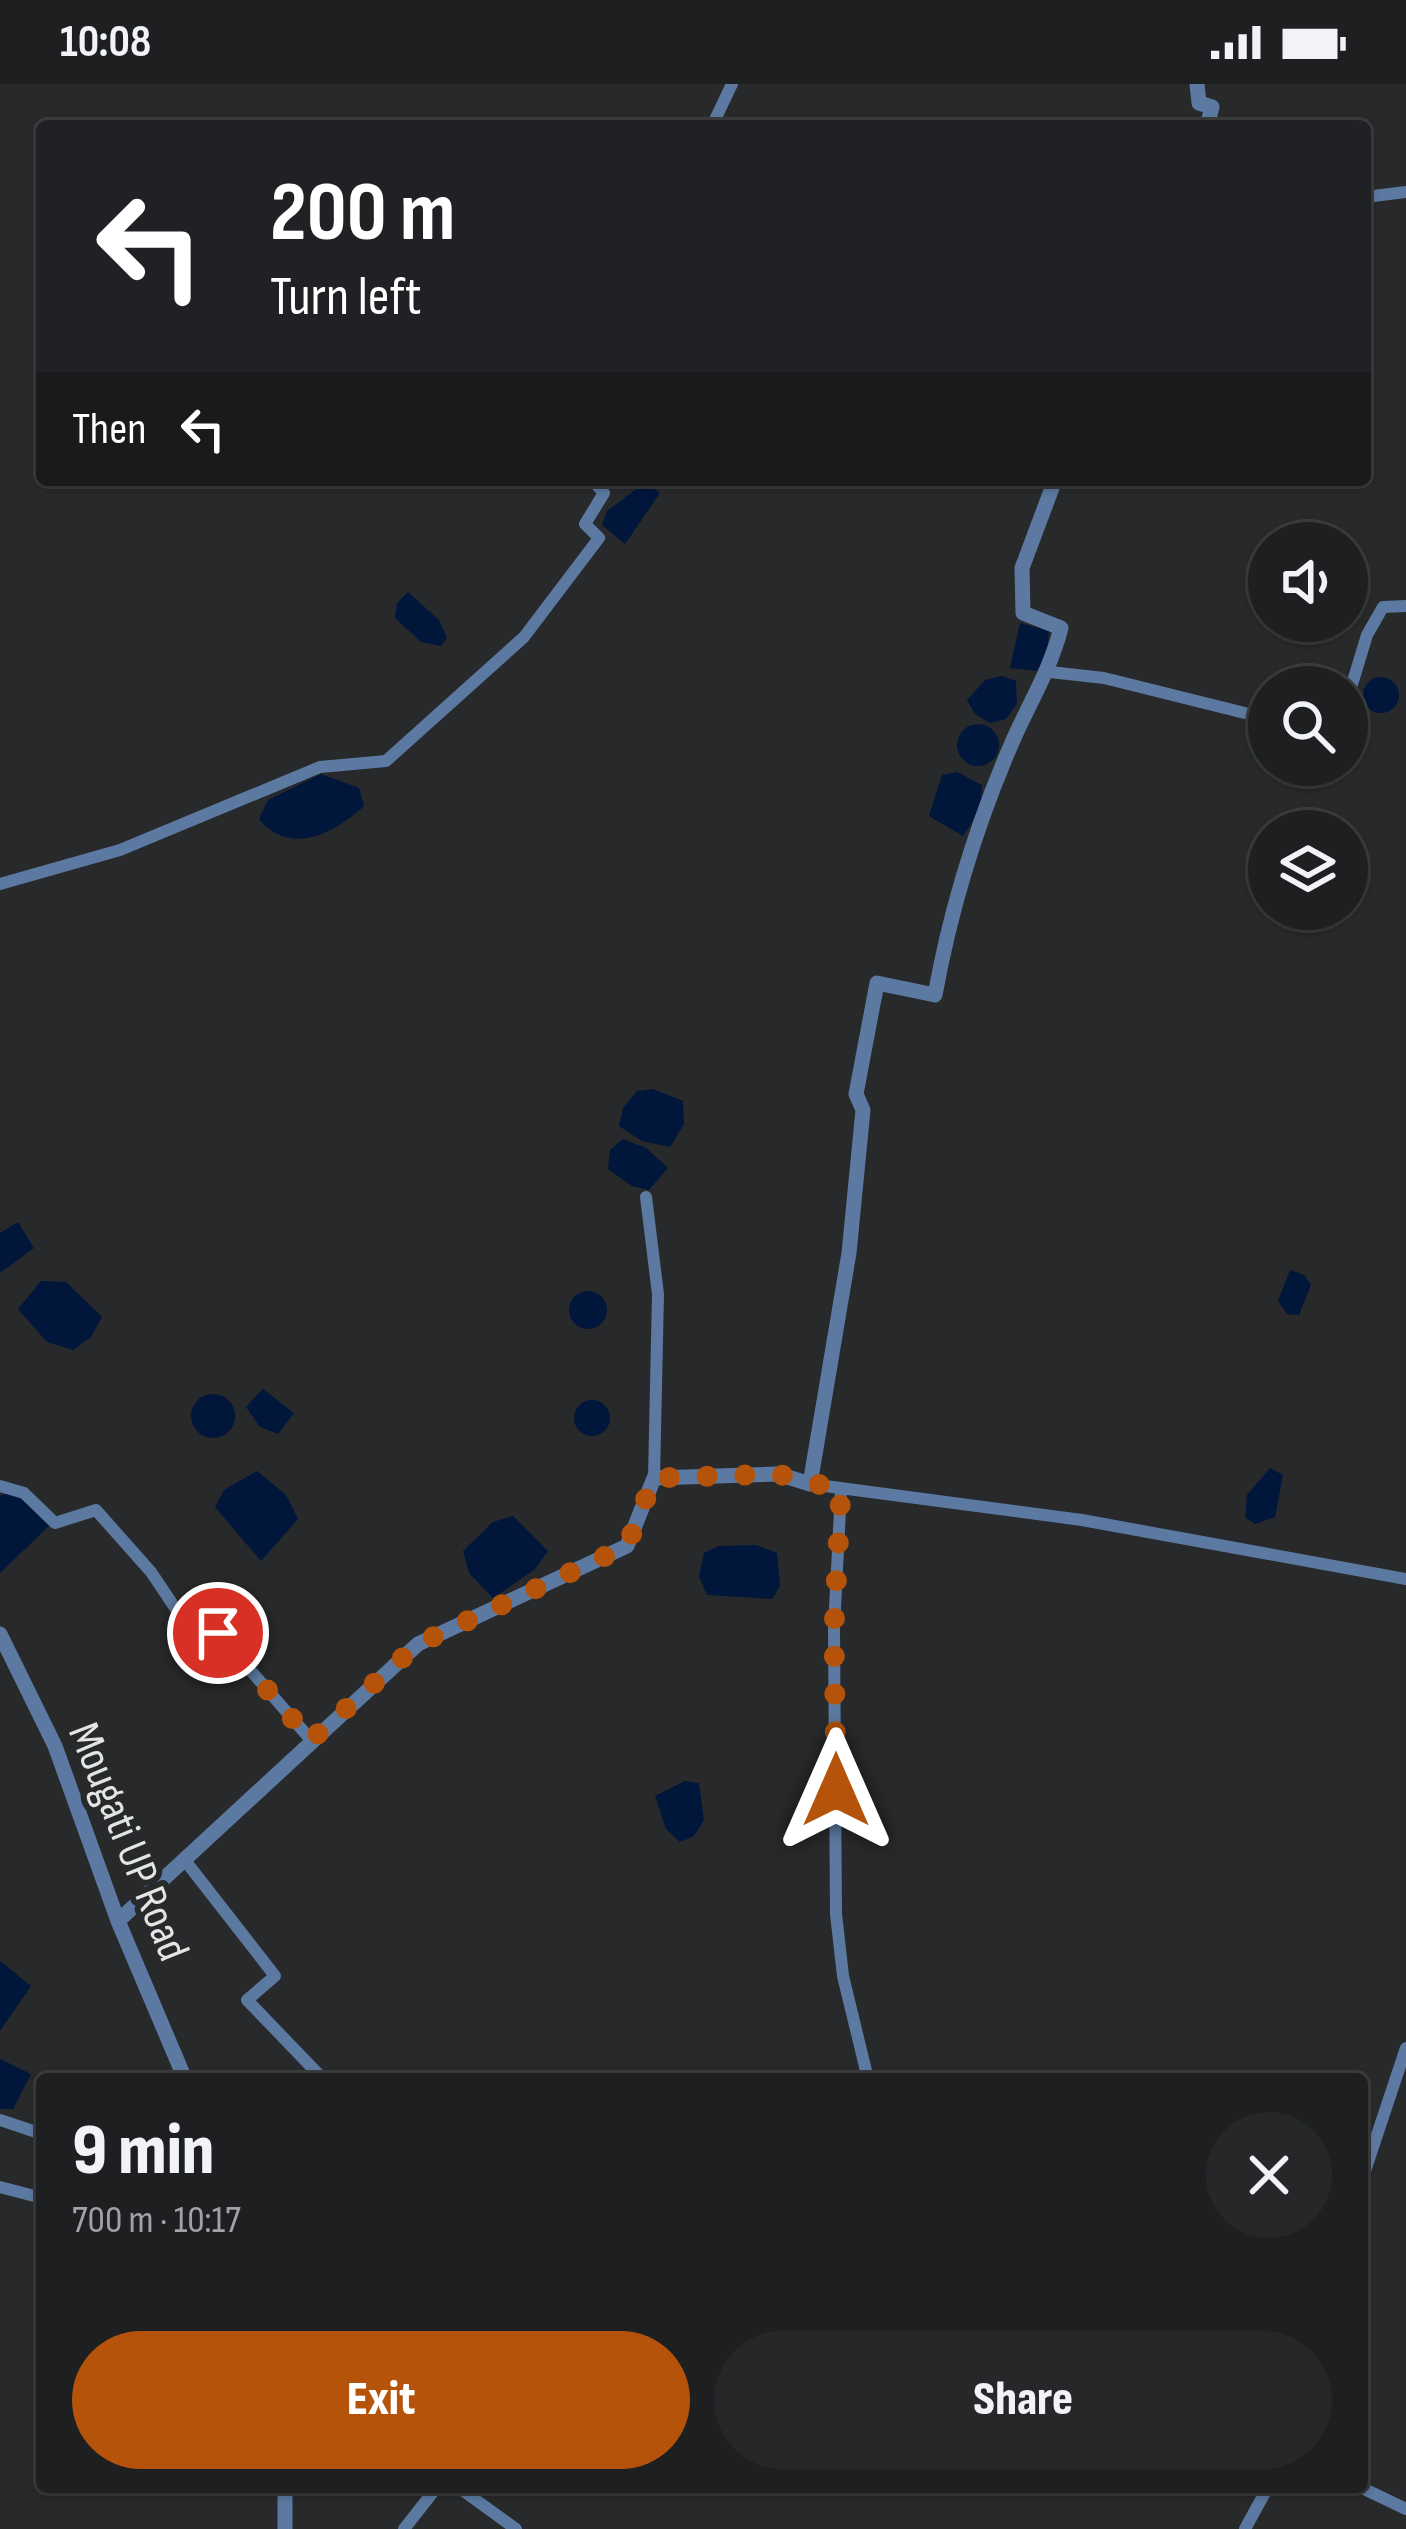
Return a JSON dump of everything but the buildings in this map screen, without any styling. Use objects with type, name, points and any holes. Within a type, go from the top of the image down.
[{"type":"street","points":[[715,120],[732,84]]},
{"type":"street","points":[[1197,84],[1199,103],[1212,107],[1209,120]]},
{"type":"street","points":[[1371,196],[1406,192]]},
{"type":"street","points":[[0,884],[120,850],[320,766],[386,760],[524,637],[599,538],[585,524],[604,493],[598,486]]},
{"type":"street","points":[[810,1484],[849,1253],[863,1110],[856,1094],[877,983],[935,995],[972,848],[1015,736],[1050,672],[1060,628],[1023,613],[1022,568],[1053,486]]},
{"type":"street","points":[[1358,666],[1367,635],[1383,607],[1406,606]]},
{"type":"street","points":[[1050,672],[1104,678],[1248,713]]},
{"type":"street","points":[[118,1921],[187,1863],[311,1740],[418,1644],[627,1546],[654,1478],[658,1294],[646,1197]]},
{"type":"street","points":[[654,1478],[778,1474],[841,1490],[1082,1520],[1406,1579]]},
{"type":"street","points":[[0,1486],[24,1493],[56,1523],[65,1524],[89,1508],[96,1510],[152,1572],[196,1639],[202,1643],[218,1633],[225,1639],[311,1740]]},
{"type":"street","points":[[841,1490],[834,1628],[836,1914],[843,1976],[867,2073]]},
{"type":"street","name":"Mougati UP Road","points":[[0,1634],[55,1746],[118,1921],[182,2073]]},
{"type":"street","points":[[187,1863],[275,1976],[247,2000],[317,2073]]},
{"type":"street","points":[[1368,2162],[1406,2048]]},
{"type":"street","points":[[0,2120],[36,2132]]},
{"type":"street","points":[[0,2187],[36,2196]]},
{"type":"street","points":[[1368,2491],[1406,2509]]},
{"type":"street","points":[[285,2493],[285,2529]]},
{"type":"street","points":[[404,2529],[432,2493]]},
{"type":"street","points":[[466,2493],[516,2529]]},
{"type":"street","points":[[1245,2529],[1265,2493]]},
{"type":"water","points":[[640,486],[660,493],[625,544],[602,525],[607,511]]},
{"type":"water","points":[[408,592],[439,620],[447,638],[441,646],[421,642],[395,618],[397,603]]},
{"type":"water","points":[[1020,623],[1049,631],[1047,655],[1037,671],[1010,668]]},
{"type":"water","points":[[1002,676],[1016,681],[1017,704],[1006,719],[990,723],[975,714],[967,700],[985,680]]},
{"type":"water","points":[[1381,677],[1397,688],[1394,708],[1381,713],[1368,708],[1368,682]]},
{"type":"water","points":[[978,724],[993,730],[999,745],[993,760],[978,766],[963,760],[957,745],[963,730]]},
{"type":"water","points":[[957,772],[982,785],[980,810],[963,836],[929,816],[942,775]]},
{"type":"water","points":[[321,774],[359,788],[364,806],[326,832],[298,839],[284,837],[259,819],[268,800]]},
{"type":"water","points":[[653,1089],[683,1101],[684,1124],[670,1147],[642,1141],[619,1126],[623,1108],[637,1091]]},
{"type":"water","points":[[623,1139],[646,1148],[668,1168],[649,1190],[632,1186],[608,1169],[610,1150]]},
{"type":"water","points":[[18,1222],[34,1248],[0,1273],[0,1233]]},
{"type":"water","points":[[1290,1270],[1304,1275],[1311,1285],[1299,1315],[1287,1314],[1278,1301]]},
{"type":"water","points":[[41,1281],[66,1282],[102,1317],[91,1337],[73,1350],[47,1342],[18,1309]]},
{"type":"water","points":[[588,1291],[601,1297],[607,1310],[601,1323],[588,1329],[575,1323],[569,1310],[575,1297]]},
{"type":"water","points":[[263,1389],[294,1413],[278,1434],[260,1427],[246,1407]]},
{"type":"water","points":[[213,1394],[228,1401],[235,1416],[228,1431],[213,1438],[198,1431],[191,1416],[198,1401]]},
{"type":"water","points":[[592,1400],[605,1405],[610,1418],[605,1431],[592,1436],[579,1431],[574,1418],[579,1405]]},
{"type":"water","points":[[1270,1468],[1283,1475],[1275,1517],[1255,1524],[1245,1517],[1247,1495]]},
{"type":"water","points":[[257,1471],[286,1495],[298,1519],[261,1561],[215,1507],[224,1490]]},
{"type":"water","points":[[22,1495],[50,1525],[0,1573],[0,1496]]},
{"type":"water","points":[[513,1516],[548,1551],[534,1570],[493,1598],[469,1573],[463,1551],[493,1522]]},
{"type":"water","points":[[756,1545],[777,1553],[780,1586],[772,1599],[707,1595],[699,1577],[704,1553],[719,1546]]},
{"type":"water","points":[[685,1781],[699,1783],[704,1820],[694,1836],[680,1842],[666,1829],[655,1796]]},
{"type":"water","points":[[0,1961],[31,1986],[0,2031]]},
{"type":"water","points":[[0,2059],[31,2074],[13,2109],[0,2109]]},
{"type":"route","points":[[218,1633],[249,1663],[311,1740],[418,1644],[627,1546],[654,1478],[778,1474],[841,1490],[834,1628],[836,1790]]}]
